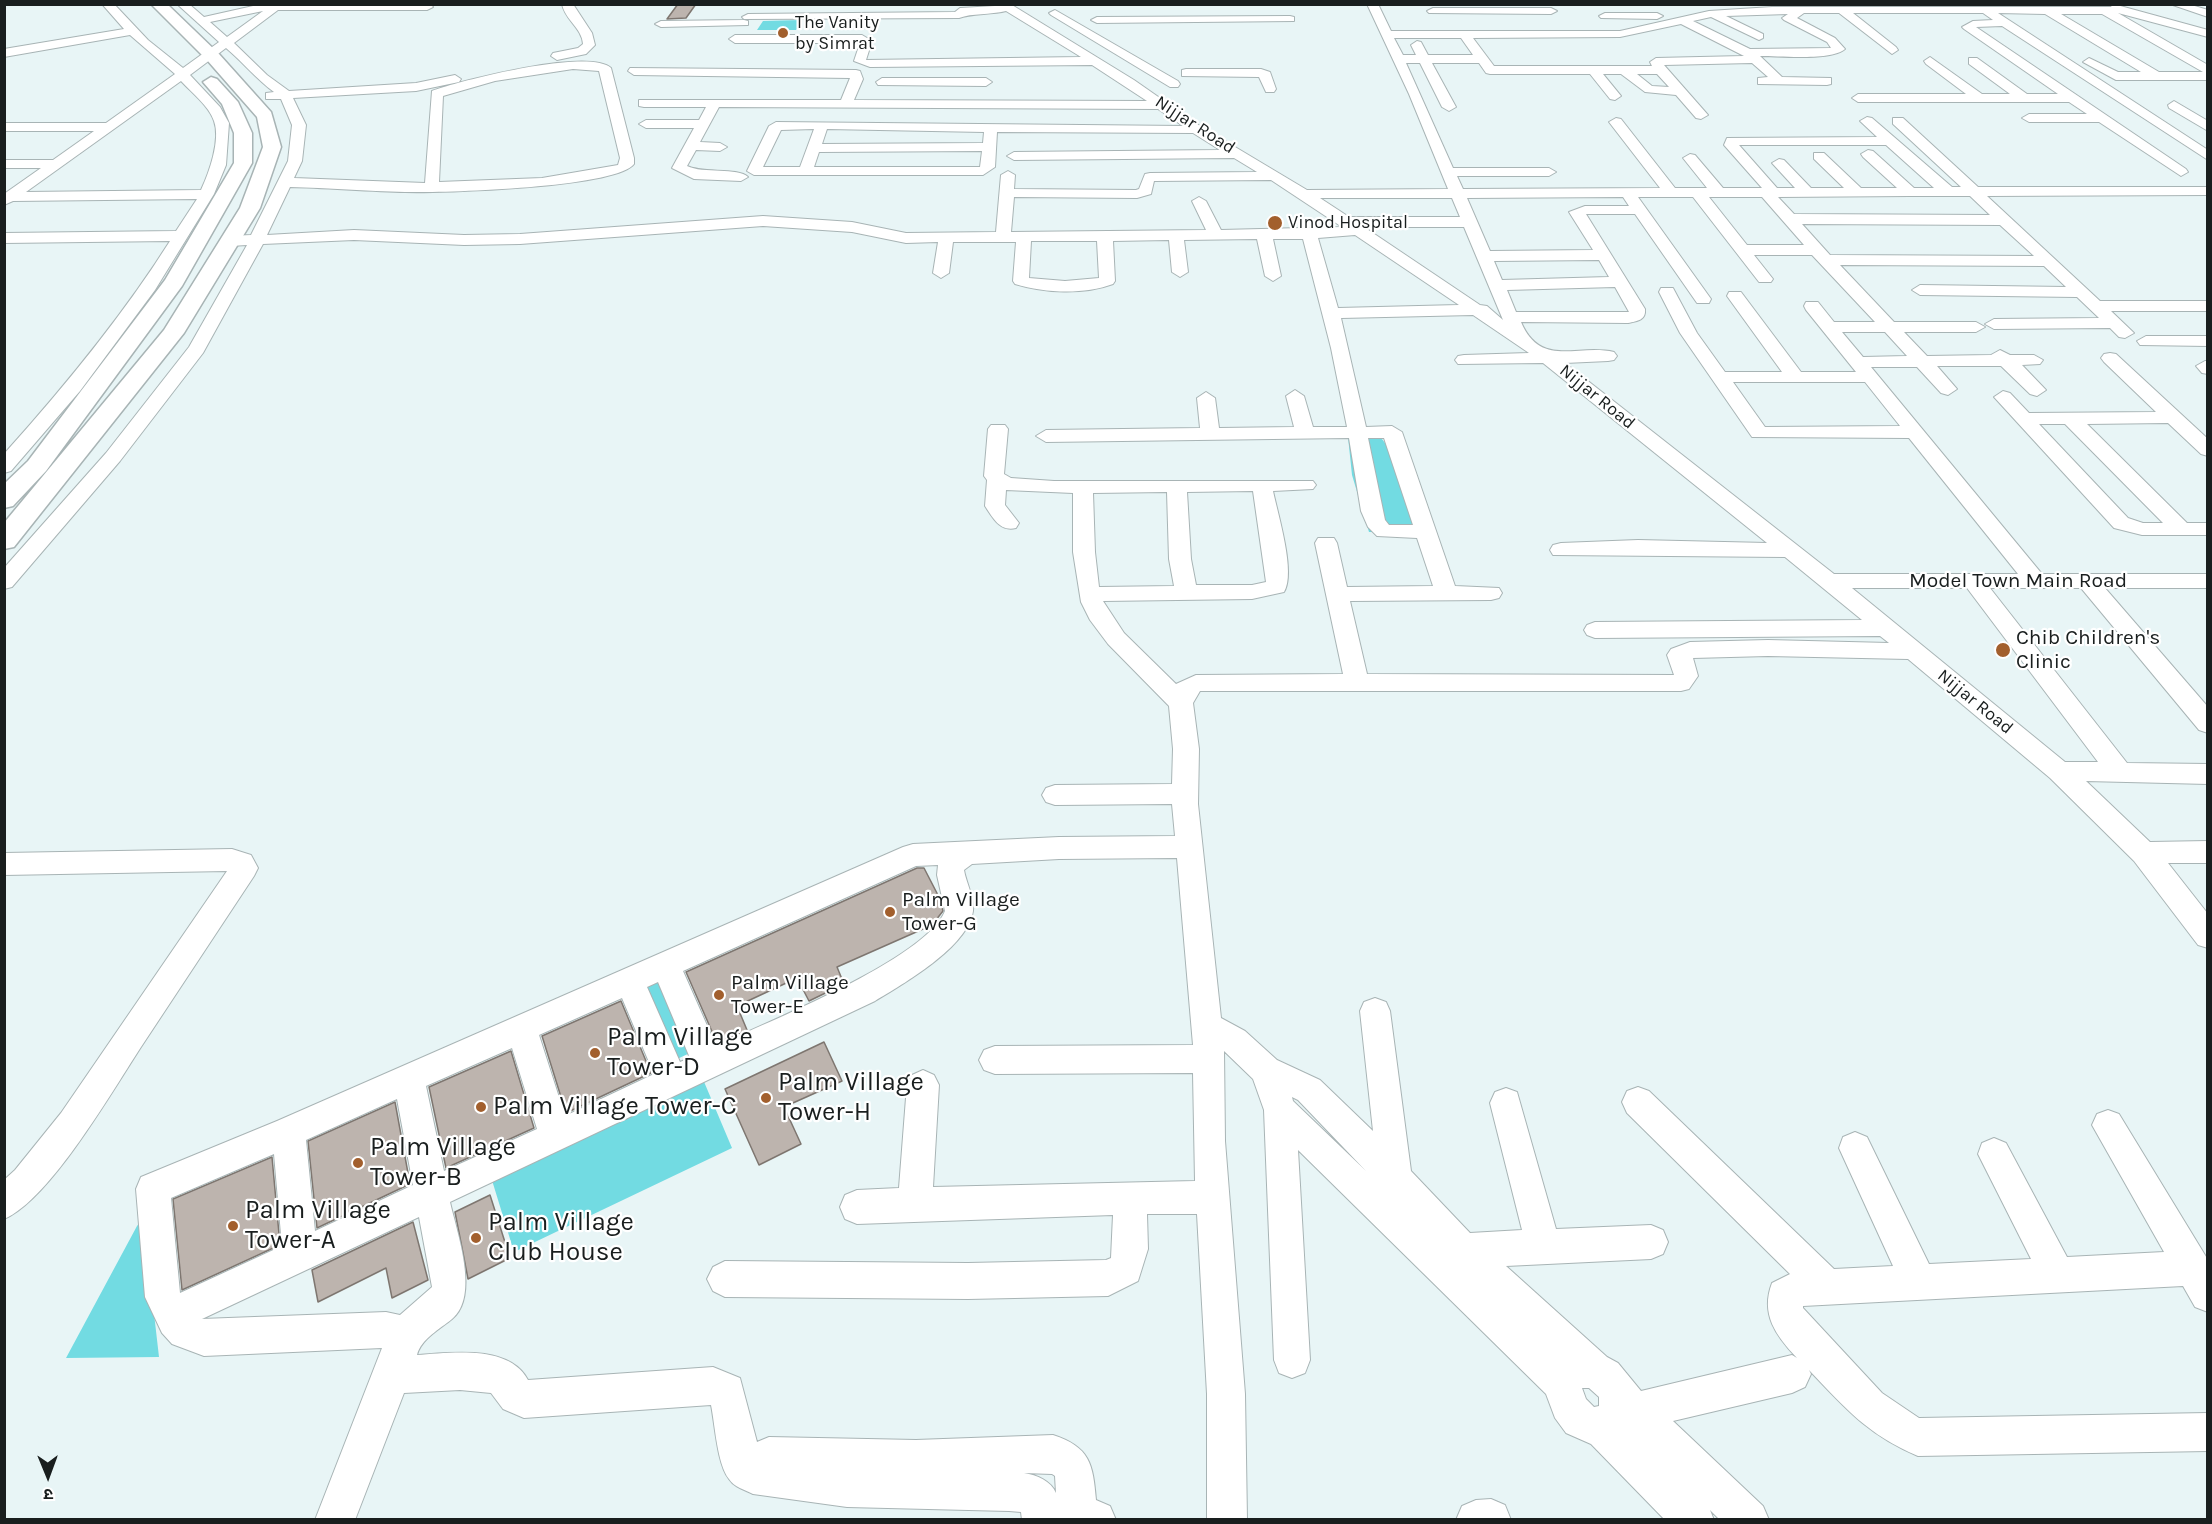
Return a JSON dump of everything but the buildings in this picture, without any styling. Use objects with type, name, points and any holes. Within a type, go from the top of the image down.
[{"type":"main road","points":[[4,500],[37,466],[175,282],[243,163],[243,133],[230,102],[203,60],[158,4]]},
{"type":"main road","points":[[203,60],[247,63]]},
{"type":"main road","points":[[4,541],[173,333],[250,208],[272,147],[266,116],[251,100],[203,60]]},
{"type":"street","points":[[4,582],[113,457],[197,349],[241,273],[295,161],[299,125],[285,94],[247,63],[203,60],[134,31],[107,4]]},
{"type":"street","points":[[4,468],[45,422],[112,339],[149,287],[207,194],[219,165],[222,123],[214,110],[203,60],[201,21],[182,4]]},
{"type":"street","points":[[251,100],[285,94],[431,86],[489,66],[576,53],[587,48],[590,41],[578,20],[568,10],[567,4]]},
{"type":"street","points":[[727,54],[741,21],[743,4]]},
{"type":"street","points":[[741,21],[755,4]]},
{"type":"street","points":[[668,14],[661,24],[690,19],[741,21],[763,11],[864,4]]},
{"type":"street","points":[[1372,4],[1485,256],[1518,336]]},
{"type":"street","points":[[1596,4],[1620,40]]},
{"type":"street","points":[[2175,4],[2208,14]]},
{"type":"street","points":[[7,199],[203,60],[272,5]]},
{"type":"street","points":[[201,21],[272,5],[427,7]]},
{"type":"street","points":[[1605,15],[1677,18],[1711,14],[1843,10],[1859,7],[1986,10],[2006,17],[2110,75],[2208,76]]},
{"type":"street","points":[[2181,172],[2098,118],[1968,27],[1969,24],[1982,24],[2030,7],[2048,10],[2105,7],[2126,10],[2208,35]]},
{"type":"street","points":[[2105,7],[2146,35],[2208,70]]},
{"type":"street","points":[[1431,8],[1551,12]]},
{"type":"street","points":[[1431,8],[1446,32]]},
{"type":"street","points":[[1897,8],[1910,24]]},
{"type":"street","points":[[763,11],[757,30],[796,30],[803,16],[960,10],[958,22],[974,22],[975,11],[1006,10]]},
{"type":"street","name":"Nijjar Road","points":[[1006,10],[1034,23],[1143,92],[1162,105],[1186,130],[1239,154],[1304,194],[1481,310],[1548,358],[1829,581],[2059,771],[2144,853],[2208,936]]},
{"type":"street","points":[[1843,10],[1892,50]]},
{"type":"street","points":[[1964,10],[1982,24]]},
{"type":"street","points":[[2048,10],[2156,76]]},
{"type":"street","points":[[1467,38],[1490,70],[1513,75],[1552,70],[1624,70],[1658,66],[1674,60],[1749,54],[1829,52],[1839,49],[1831,40],[1788,18],[1805,11]]},
{"type":"street","points":[[1055,13],[1175,85]]},
{"type":"street","points":[[1711,14],[1759,36]]},
{"type":"street","points":[[2006,17],[2148,117],[2208,156]]},
{"type":"street","points":[[1386,35],[1413,39],[1523,34],[1601,34],[1620,40],[1677,18]]},
{"type":"street","points":[[1677,18],[1749,54],[1779,81]]},
{"type":"street","points":[[1102,24],[1293,23]]},
{"type":"street","points":[[1655,28],[1676,38]]},
{"type":"street","points":[[6,54],[134,31]]},
{"type":"street","points":[[1523,34],[1532,49]]},
{"type":"street","points":[[2146,35],[2208,35]]},
{"type":"street","points":[[735,39],[862,39],[866,41],[861,58],[989,62],[1096,61]]},
{"type":"street","points":[[1413,39],[1449,107]]},
{"type":"street","points":[[1695,47],[1749,54]]},
{"type":"street","points":[[1759,81],[1831,84],[1793,52]]},
{"type":"street","points":[[2181,54],[2208,55]]},
{"type":"street","points":[[1638,56],[1658,66],[1701,115]]},
{"type":"street","points":[[1398,59],[1481,59]]},
{"type":"street","points":[[1930,61],[1979,98]]},
{"type":"street","points":[[1973,61],[2024,98]]},
{"type":"street","points":[[882,82],[985,86],[989,62]]},
{"type":"street","points":[[285,182],[407,188],[433,183],[551,181],[623,168],[627,164],[627,158],[605,68],[586,65],[558,68],[489,80],[437,94],[433,183]]},
{"type":"street","points":[[1552,70],[1561,84]]},
{"type":"street","points":[[1593,70],[1615,96]]},
{"type":"street","points":[[1624,70],[1649,89],[1682,92]]},
{"type":"street","points":[[634,71],[856,74],[857,79],[846,104]]},
{"type":"street","points":[[708,84],[716,72]]},
{"type":"street","points":[[640,84],[798,83],[802,73]]},
{"type":"street","points":[[1143,92],[1175,85],[1191,86],[1185,75],[1269,84]]},
{"type":"street","points":[[1858,98],[2069,98]]},
{"type":"street","points":[[735,191],[786,100]]},
{"type":"street","points":[[644,103],[786,100],[846,104],[1162,105]]},
{"type":"street","points":[[715,103],[679,165],[682,171],[694,175],[741,177]]},
{"type":"street","points":[[2174,105],[2208,127]]},
{"type":"street","points":[[2030,118],[2148,117]]},
{"type":"street","points":[[1867,121],[1973,212]]},
{"type":"street","points":[[1898,121],[2120,328],[1994,324]]},
{"type":"street","points":[[1616,122],[1670,192]]},
{"type":"street","points":[[646,124],[702,124]]},
{"type":"street","points":[[814,148],[988,150],[1176,150],[1180,148],[1186,130],[991,127],[822,125],[776,126],[754,171],[977,172],[987,169],[988,150],[991,127]]},
{"type":"street","points":[[805,173],[822,125]]},
{"type":"street","points":[[1781,125],[1796,140]]},
{"type":"street","points":[[4,127],[109,127]]},
{"type":"street","points":[[1833,128],[1846,141]]},
{"type":"street","points":[[1889,141],[1738,140],[1730,143],[1818,252],[1948,389]]},
{"type":"street","points":[[689,146],[720,147]]},
{"type":"street","points":[[1014,156],[1239,154]]},
{"type":"street","points":[[1868,154],[1910,192]]},
{"type":"street","points":[[1819,156],[1857,192]]},
{"type":"street","points":[[1690,158],[1718,192]]},
{"type":"street","points":[[1779,163],[1807,192]]},
{"type":"street","points":[[4,164],[57,164]]},
{"type":"street","points":[[1447,172],[1549,172]]},
{"type":"street","points":[[1003,237],[1008,175]]},
{"type":"street","points":[[1007,194],[1137,194],[1146,191],[1150,177],[1275,176]]},
{"type":"street","points":[[1304,194],[2208,191]]},
{"type":"street","points":[[1574,192],[1585,210]]},
{"type":"street","points":[[1626,192],[1703,299]]},
{"type":"street","points":[[1697,192],[1766,279]]},
{"type":"street","points":[[7,199],[207,194]]},
{"type":"street","points":[[1199,201],[1215,234]]},
{"type":"street","points":[[1510,317],[1635,317],[1639,312],[1577,212],[1640,210]]},
{"type":"street","points":[[1790,219],[2003,220]]},
{"type":"street","points":[[231,241],[354,235],[464,240],[520,239],[763,221],[852,227],[899,237],[946,238],[1105,234],[1309,234],[1353,226],[1469,222]]},
{"type":"street","points":[[1024,237],[1021,281],[1034,284],[1096,284],[1107,281],[1105,234]]},
{"type":"street","points":[[1176,234],[1180,272]]},
{"type":"street","points":[[1264,234],[1273,276]]},
{"type":"street","points":[[1309,234],[1331,313],[1358,433],[1365,481],[1378,528],[1390,532],[1426,532]]},
{"type":"street","points":[[4,238],[180,236]]},
{"type":"street","points":[[940,273],[946,238]]},
{"type":"street","points":[[1818,252],[1982,245]]},
{"type":"street","points":[[1743,250],[2047,261]]},
{"type":"street","points":[[1485,256],[1603,255]]},
{"type":"street","points":[[1496,285],[1619,282]]},
{"type":"street","points":[[1920,290],[2082,292]]},
{"type":"street","points":[[1667,292],[1718,377],[1759,433],[1914,432]]},
{"type":"street","points":[[1735,296],[1795,376]]},
{"type":"street","points":[[1812,306],[2036,582]]},
{"type":"street","points":[[2096,306],[2208,306]]},
{"type":"street","points":[[1331,313],[1481,310]]},
{"type":"street","points":[[1829,327],[1976,327]]},
{"type":"street","points":[[2146,341],[2208,341]]},
{"type":"street","points":[[1858,362],[1999,354],[2034,360]]},
{"type":"street","points":[[1999,354],[2037,390]]},
{"type":"street","points":[[1464,360],[1608,356]]},
{"type":"street","points":[[2110,358],[2208,450]]},
{"type":"street","points":[[1718,377],[1871,377]]},
{"type":"street","points":[[1295,396],[1305,434]]},
{"type":"street","points":[[2003,397],[2121,523],[2142,529],[2208,529]]},
{"type":"street","points":[[1206,398],[1210,435]]},
{"type":"street","points":[[2024,419],[2173,417]]},
{"type":"street","points":[[2070,418],[2181,529]]},
{"type":"street","points":[[998,429],[994,476],[997,480],[995,506],[1009,523]]},
{"type":"street","points":[[1046,436],[1392,432],[1446,592]]},
{"type":"street","points":[[997,480],[1026,486],[1083,487],[1306,485]]},
{"type":"street","points":[[1091,594],[1252,592],[1276,587],[1278,580],[1276,558],[1263,485]]},
{"type":"street","points":[[1083,487],[1083,547],[1096,612],[1181,703]]},
{"type":"street","points":[[1177,487],[1180,559],[1186,592]]},
{"type":"street","points":[[1326,543],[1357,682]]},
{"type":"street","points":[[1561,550],[1638,547],[1788,550]]},
{"type":"street","name":"Model Town Main Road","points":[[1829,581],[2200,581]]},
{"type":"street","points":[[2087,581],[2208,724]]},
{"type":"street","points":[[2200,581],[2208,599]]},
{"type":"street","points":[[1974,582],[2120,772]]},
{"type":"street","points":[[1337,594],[1491,592]]},
{"type":"street","points":[[1595,630],[1887,628]]},
{"type":"street","points":[[1227,1520],[1226,1394],[1209,1141],[1208,1059],[1186,794],[1186,749],[1181,703],[1186,688],[1196,683],[1681,683],[1686,676],[1679,655],[1690,650],[1768,648],[1913,651]]},
{"type":"street","points":[[2059,771],[2208,774]]},
{"type":"street","points":[[1055,795],[1186,794]]},
{"type":"street","points":[[402,1337],[393,1330],[204,1338],[189,1335],[180,1329],[163,1297],[153,1189],[289,1132],[629,979],[913,855],[1059,848],[1191,847]]},
{"type":"street","points":[[2144,853],[2208,852]]},
{"type":"street","points":[[172,1315],[672,1079],[864,992],[890,976],[941,937],[954,924],[959,913],[950,870],[953,862],[966,854]]},
{"type":"street","points":[[4,864],[232,860],[241,863],[244,868],[72,1124],[27,1182],[4,1202]]},
{"type":"street","points":[[664,964],[708,1063]]},
{"type":"street","points":[[629,979],[672,1079]]},
{"type":"street","points":[[1375,1011],[1395,1179]]},
{"type":"street","points":[[1206,1025],[1234,1041],[1266,1070],[1308,1090],[1395,1179],[1446,1252]]},
{"type":"street","points":[[521,1027],[555,1135]]},
{"type":"street","points":[[995,1060],[1208,1059]]},
{"type":"street","points":[[1266,1070],[1280,1110],[1292,1360]]},
{"type":"street","points":[[335,1520],[392,1375],[401,1350],[402,1337],[438,1308],[449,1294],[409,1078]]},
{"type":"street","points":[[915,1204],[923,1085]]},
{"type":"street","points":[[1638,1102],[1827,1286]]},
{"type":"street","points":[[1506,1103],[1544,1247]]},
{"type":"street","points":[[1280,1110],[1446,1252],[1578,1377],[1611,1381],[1618,1411],[1694,1520]]},
{"type":"street","points":[[2108,1125],[2200,1281]]},
{"type":"street","points":[[289,1132],[300,1256]]},
{"type":"street","points":[[1855,1148],[1919,1282]]},
{"type":"street","points":[[1994,1154],[2058,1275]]},
{"type":"street","points":[[857,1207],[1214,1197]]},
{"type":"street","points":[[726,1279],[968,1281],[1108,1278],[1126,1269],[1131,1249],[1129,1198]]},
{"type":"street","points":[[1446,1252],[1652,1242]]},
{"type":"street","points":[[2200,1281],[2058,1275],[1800,1288],[1785,1296],[1785,1313],[1796,1330],[1869,1406],[1898,1428],[1918,1437],[2208,1432]]},
{"type":"street","points":[[392,1375],[485,1374],[504,1380],[512,1386],[516,1396],[524,1399],[712,1386],[727,1391],[742,1465],[753,1474],[847,1487],[1009,1491],[1031,1494],[1039,1500],[1042,1520]]},
{"type":"street","points":[[1578,1377],[1567,1404],[1581,1421],[1792,1374]]},
{"type":"street","points":[[1618,1411],[1749,1520]]},
{"type":"street","points":[[769,1456],[976,1459],[1036,1454],[1057,1456],[1068,1461],[1074,1474],[1075,1506],[1079,1514],[1096,1520]]},
{"type":"street","points":[[1476,1520],[1491,1519]]},
{"type":"shaded area","points":[[801,20],[796,30],[757,30],[763,21]]},
{"type":"shaded area","points":[[1348,437],[1382,439],[1394,455],[1419,533],[1369,532],[1352,475]]},
{"type":"shaded area","points":[[664,976],[694,1051],[673,1061],[641,985]]},
{"type":"shaded area","points":[[702,1077],[732,1148],[514,1252],[491,1177]]},
{"type":"shaded area","points":[[143,1218],[159,1357],[66,1358],[137,1226]]},
{"type":"place","name":"The Vanity by Simrat","points":[[783,33]]},
{"type":"place","name":"Vinod Hospital","points":[[1275,223]]},
{"type":"place","name":"Chib Children's Clinic","points":[[2003,650]]},
{"type":"place","name":"Palm Village Tower-G","points":[[890,912]]},
{"type":"place","name":"Palm Village Tower-E","points":[[719,995]]},
{"type":"place","name":"Palm Village Tower-D","points":[[595,1053]]},
{"type":"place","name":"Palm Village Tower-H","points":[[766,1098]]},
{"type":"place","name":"Palm Village Tower-C","points":[[481,1107]]},
{"type":"place","name":"Palm Village Tower-B","points":[[358,1163]]},
{"type":"place","name":"Palm Village Tower-A","points":[[233,1226]]},
{"type":"place","name":"Palm Village Club House","points":[[476,1238]]}]
